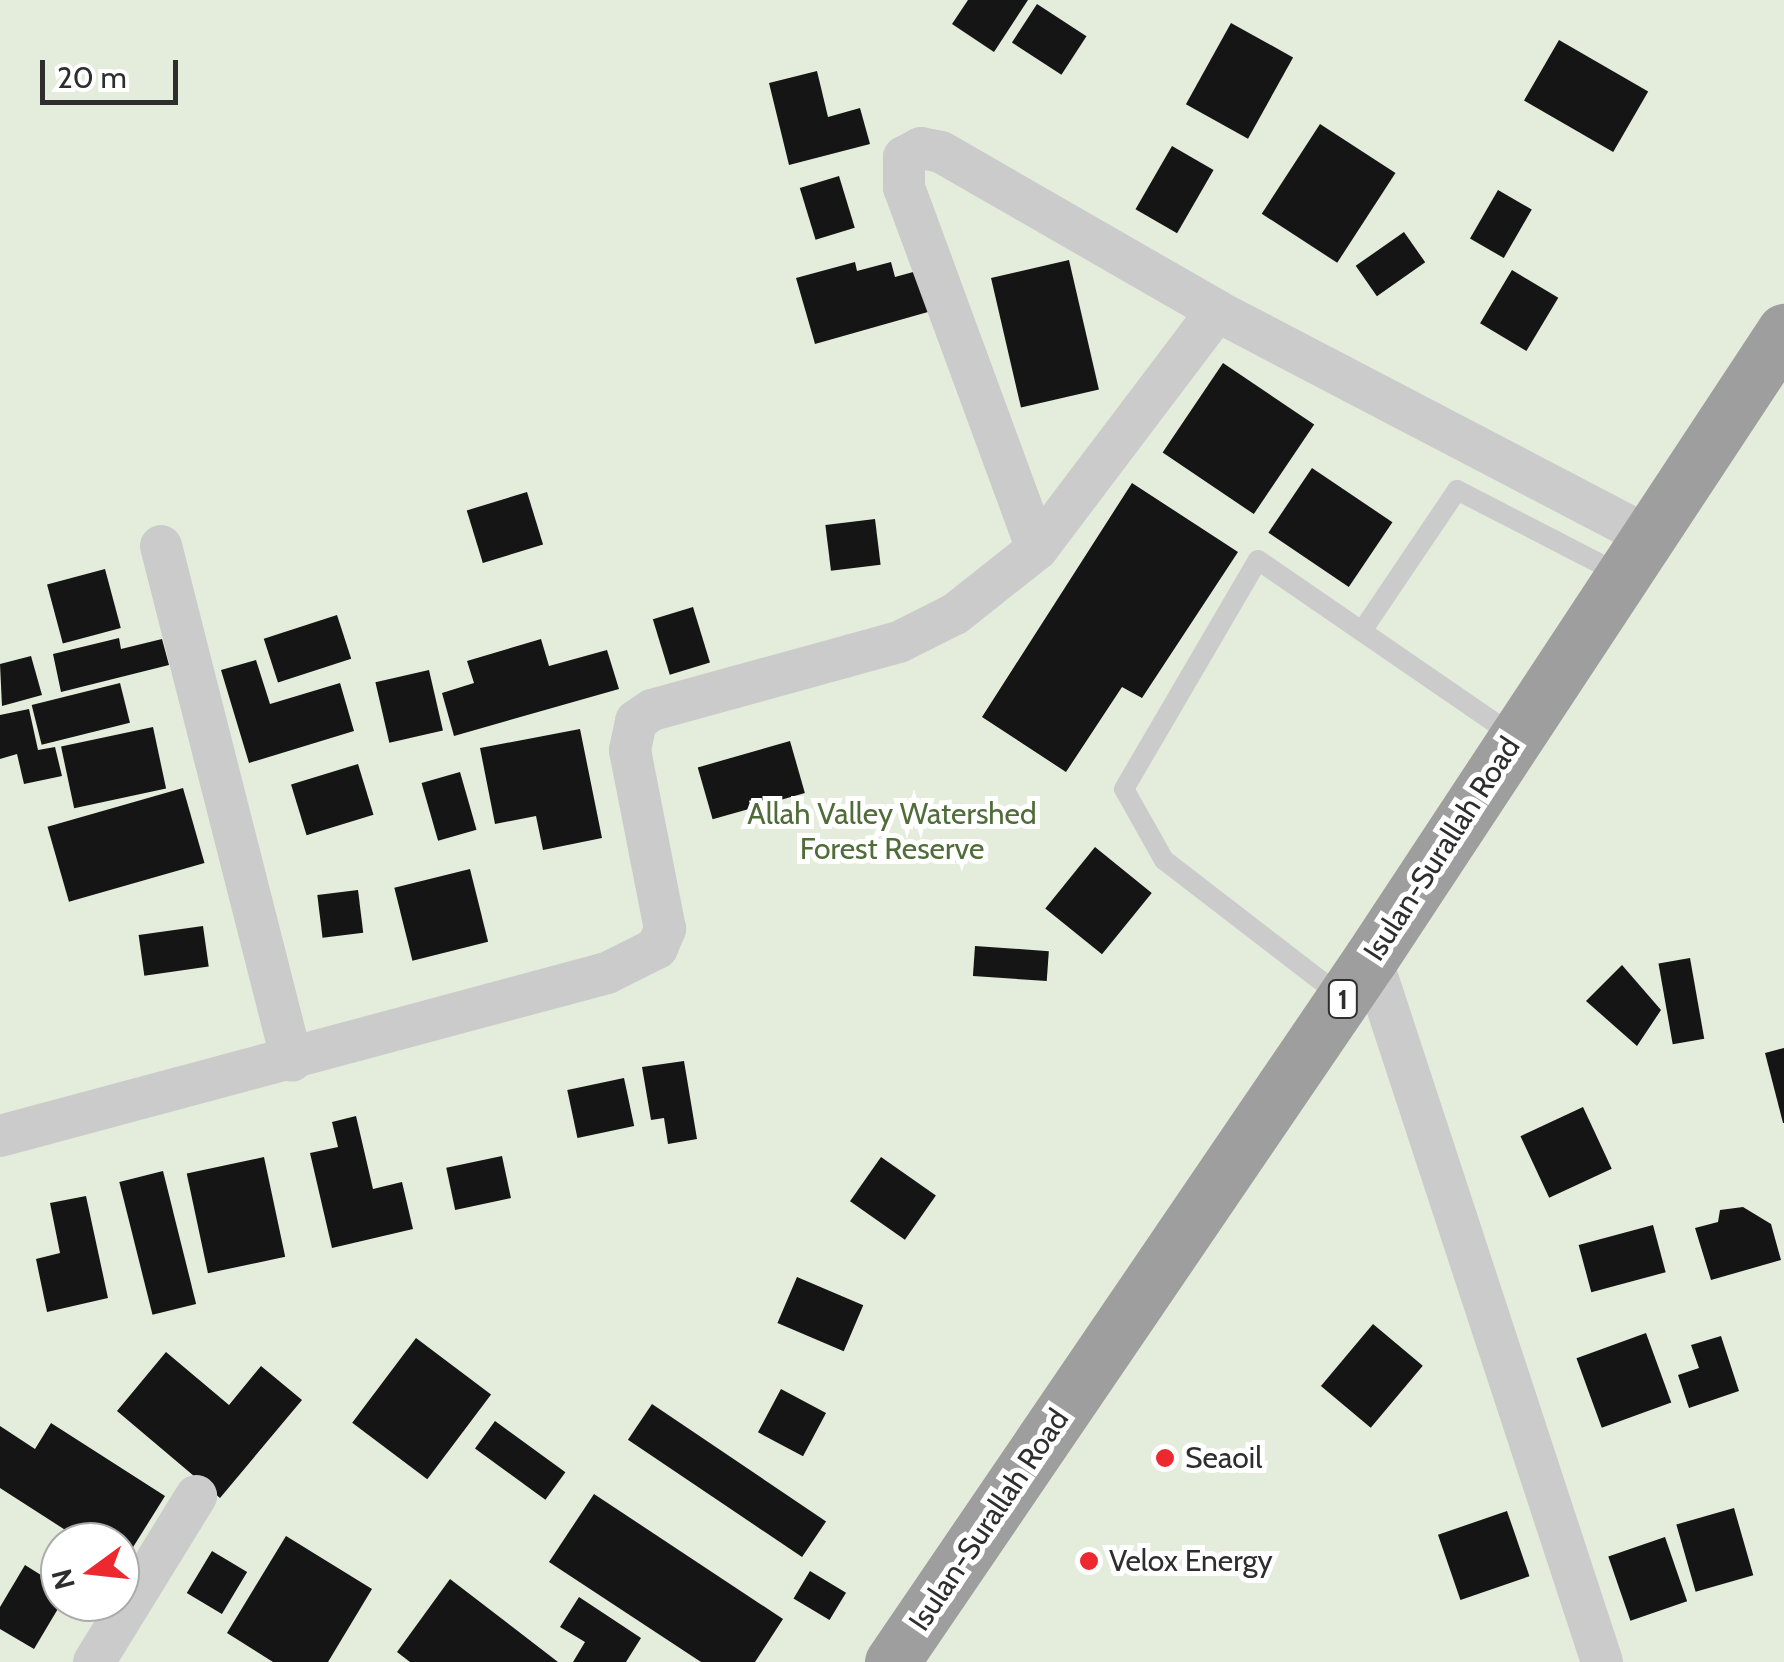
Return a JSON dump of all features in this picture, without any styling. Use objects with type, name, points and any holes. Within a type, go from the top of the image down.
[{"type":"highway","name":"Isulan-Surallah Road","points":[[892,1662],[1358,978],[1784,330]]},
{"type":"street","points":[[1037,548],[904,188],[904,158],[922,148],[940,152],[1635,555]]},
{"type":"street","points":[[0,1136],[607,973],[657,948],[665,929],[630,750],[636,721],[652,710],[898,642],[955,614],[1037,548],[1218,311]]},
{"type":"street","points":[[161,546],[292,1060]]},
{"type":"street","points":[[1358,978],[1602,1662]]},
{"type":"street","points":[[94,1662],[196,1496]]},
{"type":"lane","points":[[1362,631],[1457,490],[1635,555]]},
{"type":"lane","points":[[1358,978],[1164,860],[1124,789],[1258,560],[1516,738]]},
{"type":"green space","name":"Allah Valley Watershed Forest Reserve","points":[[0,0],[1784,0],[1784,1662],[0,1662]]},
{"type":"building","points":[[968,0],[1028,0],[994,52],[952,24]]},
{"type":"building","points":[[1037,4],[1086,36],[1061,75],[1012,43]]},
{"type":"building","points":[[1231,23],[1293,57],[1248,139],[1186,104]]},
{"type":"building","points":[[1559,40],[1648,92],[1613,152],[1524,101]]},
{"type":"building","points":[[817,71],[828,117],[860,108],[870,144],[789,165],[769,83]]},
{"type":"building","points":[[1320,124],[1395,173],[1337,263],[1262,214]]},
{"type":"building","points":[[1172,146],[1214,170],[1177,233],[1136,209]]},
{"type":"building","points":[[839,176],[855,228],[816,240],[800,188]]},
{"type":"building","points":[[1498,190],[1532,210],[1504,258],[1470,238]]},
{"type":"building","points":[[1404,232],[1425,262],[1377,296],[1356,266]]},
{"type":"building","points":[[1069,260],[1099,390],[1021,408],[991,278]]},
{"type":"building","points":[[855,262],[857,271],[891,262],[895,277],[924,269],[935,310],[815,344],[796,278]]},
{"type":"building","points":[[1512,270],[1558,298],[1526,351],[1480,323]]},
{"type":"building","points":[[1223,363],[1314,425],[1254,514],[1163,453]]},
{"type":"building","points":[[1312,468],[1392,522],[1349,587],[1268,533]]},
{"type":"building","points":[[1132,483],[1238,552],[1142,698],[1122,687],[1066,772],[982,717]]},
{"type":"building","points":[[527,492],[543,545],[483,563],[467,510]]},
{"type":"building","points":[[875,519],[881,565],[831,571],[825,525]]},
{"type":"building","points":[[105,569],[121,628],[63,643],[47,585]]},
{"type":"building","points":[[693,607],[710,662],[670,675],[653,619]]},
{"type":"building","points":[[337,615],[351,659],[278,683],[264,639]]},
{"type":"building","points":[[119,638],[121,649],[162,639],[169,665],[61,692],[53,654]]},
{"type":"building","points":[[541,639],[549,666],[607,650],[619,689],[454,736],[442,693],[474,683],[467,661]]},
{"type":"building","points":[[31,656],[42,695],[2,706],[0,664]]},
{"type":"building","points":[[256,660],[270,704],[340,683],[354,731],[249,763],[221,670]]},
{"type":"building","points":[[429,670],[443,730],[389,743],[375,682]]},
{"type":"building","points":[[120,683],[130,723],[42,745],[32,705]]},
{"type":"building","points":[[29,709],[38,750],[55,747],[62,776],[24,784],[17,754],[0,759],[0,715]]},
{"type":"building","points":[[153,727],[166,789],[74,808],[61,747]]},
{"type":"building","points":[[580,729],[602,838],[543,850],[536,816],[495,824],[480,748]]},
{"type":"building","points":[[790,741],[805,793],[713,819],[698,767]]},
{"type":"building","points":[[358,764],[373,815],[307,835],[291,784]]},
{"type":"building","points":[[460,772],[477,830],[438,841],[422,783]]},
{"type":"building","points":[[183,788],[204,863],[69,902],[47,827]]},
{"type":"building","points":[[1095,847],[1152,893],[1102,954],[1045,908]]},
{"type":"building","points":[[470,869],[488,942],[412,961],[394,888]]},
{"type":"building","points":[[358,890],[363,933],[323,938],[317,895]]},
{"type":"building","points":[[203,926],[209,967],[144,976],[139,935]]},
{"type":"building","points":[[975,946],[1049,951],[1047,981],[973,976]]},
{"type":"building","points":[[1690,958],[1704,1039],[1673,1044],[1658,964]]},
{"type":"building","points":[[1622,965],[1661,1010],[1637,1046],[1586,1001]]},
{"type":"building","points":[[1784,1048],[1784,1123],[1783,1123],[1765,1053]]},
{"type":"building","points":[[684,1061],[697,1139],[668,1144],[664,1118],[651,1120],[642,1067]]},
{"type":"building","points":[[624,1078],[634,1126],[577,1138],[567,1090]]},
{"type":"building","points":[[1583,1107],[1612,1169],[1549,1198],[1520,1136]]},
{"type":"building","points":[[356,1116],[373,1189],[402,1182],[413,1229],[332,1248],[310,1153],[338,1147],[332,1122]]},
{"type":"building","points":[[502,1156],[511,1198],[455,1210],[446,1168]]},
{"type":"building","points":[[264,1157],[285,1257],[208,1273],[187,1173]]},
{"type":"building","points":[[881,1157],[936,1195],[905,1240],[850,1201]]},
{"type":"building","points":[[163,1171],[196,1304],[152,1315],[119,1182]]},
{"type":"building","points":[[86,1196],[108,1298],[47,1312],[36,1259],[60,1253],[50,1203]]},
{"type":"building","points":[[1743,1207],[1771,1224],[1781,1260],[1711,1280],[1695,1228],[1718,1222],[1720,1210]]},
{"type":"building","points":[[1653,1225],[1666,1272],[1591,1292],[1579,1245]]},
{"type":"building","points":[[797,1277],[863,1305],[844,1351],[777,1323]]},
{"type":"building","points":[[1373,1324],[1423,1366],[1371,1428],[1321,1386]]},
{"type":"building","points":[[1646,1333],[1671,1403],[1602,1428],[1576,1358]]},
{"type":"building","points":[[1721,1336],[1739,1391],[1689,1408],[1678,1375],[1699,1368],[1691,1345]]},
{"type":"building","points":[[416,1338],[491,1395],[427,1479],[352,1423]]},
{"type":"building","points":[[166,1352],[229,1405],[261,1366],[302,1400],[220,1498],[117,1411]]},
{"type":"building","points":[[781,1389],[826,1413],[803,1456],[758,1432]]},
{"type":"building","points":[[652,1404],[826,1521],[802,1557],[628,1440]]},
{"type":"building","points":[[495,1421],[565,1472],[545,1500],[475,1449]]},
{"type":"building","points":[[51,1423],[165,1496],[140,1536],[140,1522],[53,1522],[0,1488],[0,1426],[35,1449]]},
{"type":"building","points":[[594,1494],[783,1619],[755,1662],[701,1662],[549,1562]]},
{"type":"building","points":[[1734,1508],[1753,1575],[1696,1592],[1676,1525]]},
{"type":"building","points":[[1507,1511],[1529,1576],[1460,1600],[1438,1535]]},
{"type":"building","points":[[286,1536],[372,1589],[328,1662],[273,1662],[227,1633]]},
{"type":"building","points":[[1665,1537],[1687,1601],[1630,1621],[1608,1557]]},
{"type":"building","points":[[212,1551],[247,1572],[222,1614],[187,1593]]},
{"type":"building","points":[[25,1565],[40,1574],[40,1622],[50,1622],[34,1649],[0,1629],[0,1607]]},
{"type":"building","points":[[810,1571],[846,1593],[830,1620],[794,1598]]},
{"type":"building","points":[[450,1579],[558,1662],[410,1662],[397,1652]]},
{"type":"building","points":[[579,1597],[641,1638],[626,1662],[573,1662],[585,1642],[560,1627]]},
{"type":"place","name":"Seaoil","points":[[1165,1458]]},
{"type":"place","name":"Velox Energy","points":[[1089,1561]]}]
